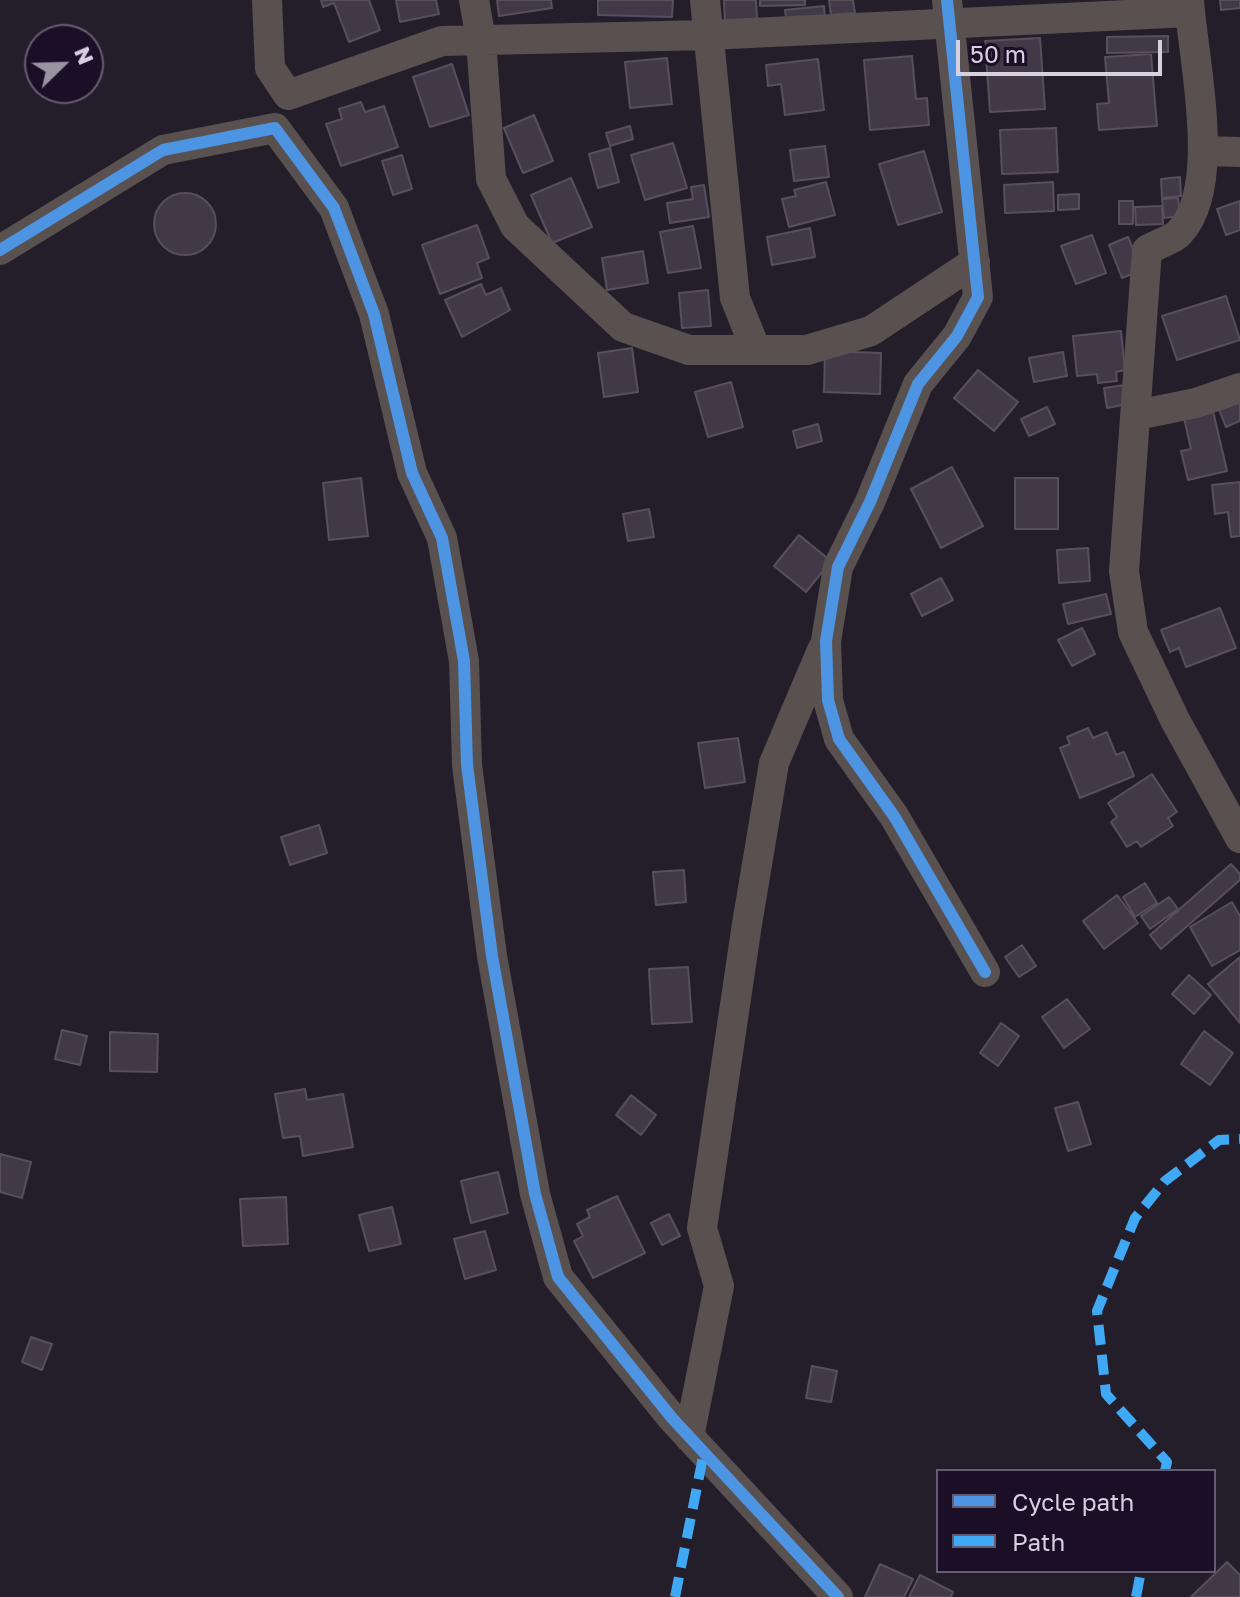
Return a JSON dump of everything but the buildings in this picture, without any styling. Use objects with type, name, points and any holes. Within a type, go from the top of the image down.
[{"type":"street","points":[[267,0],[270,68],[288,95],[442,41],[708,35],[949,12],[1189,6],[1203,151],[1197,206],[1179,234],[1147,250],[1124,571],[1133,632],[1175,720],[1239,834]]},
{"type":"street","points":[[474,0],[481,40],[491,179],[515,226],[623,327],[689,350],[807,350],[871,331],[975,262]]},
{"type":"street","points":[[705,0],[735,298],[756,350]]},
{"type":"street","points":[[949,12],[978,297],[957,336],[918,384],[870,502],[838,567],[826,641],[828,700],[839,739],[894,816],[985,972]]},
{"type":"street","points":[[0,250],[163,150],[275,128],[334,208],[374,314],[412,473],[442,538],[464,661],[467,765],[492,956],[535,1194],[558,1277],[689,1437],[838,1597]]},
{"type":"street","points":[[1203,151],[1240,152]]},
{"type":"street","points":[[1137,415],[1196,403],[1240,388]]},
{"type":"street","points":[[689,1437],[719,1286],[702,1228],[774,763],[826,641]]},
{"type":"marked path","points":[[1165,1469],[1167,1462],[1106,1394],[1097,1311],[1135,1218],[1165,1181],[1219,1140],[1240,1139]]},
{"type":"marked path","points":[[675,1597],[704,1452]]},
{"type":"marked path","points":[[1136,1597],[1141,1573]]},
{"type":"cycle path","points":[[947,0],[978,297],[957,336],[918,384],[870,502],[838,567],[826,641],[828,700],[839,739],[894,816],[985,972]]},
{"type":"cycle path","points":[[0,250],[163,150],[275,128],[334,208],[374,314],[412,473],[442,538],[464,661],[467,765],[492,956],[535,1194],[558,1277],[672,1418],[838,1597]]}]
